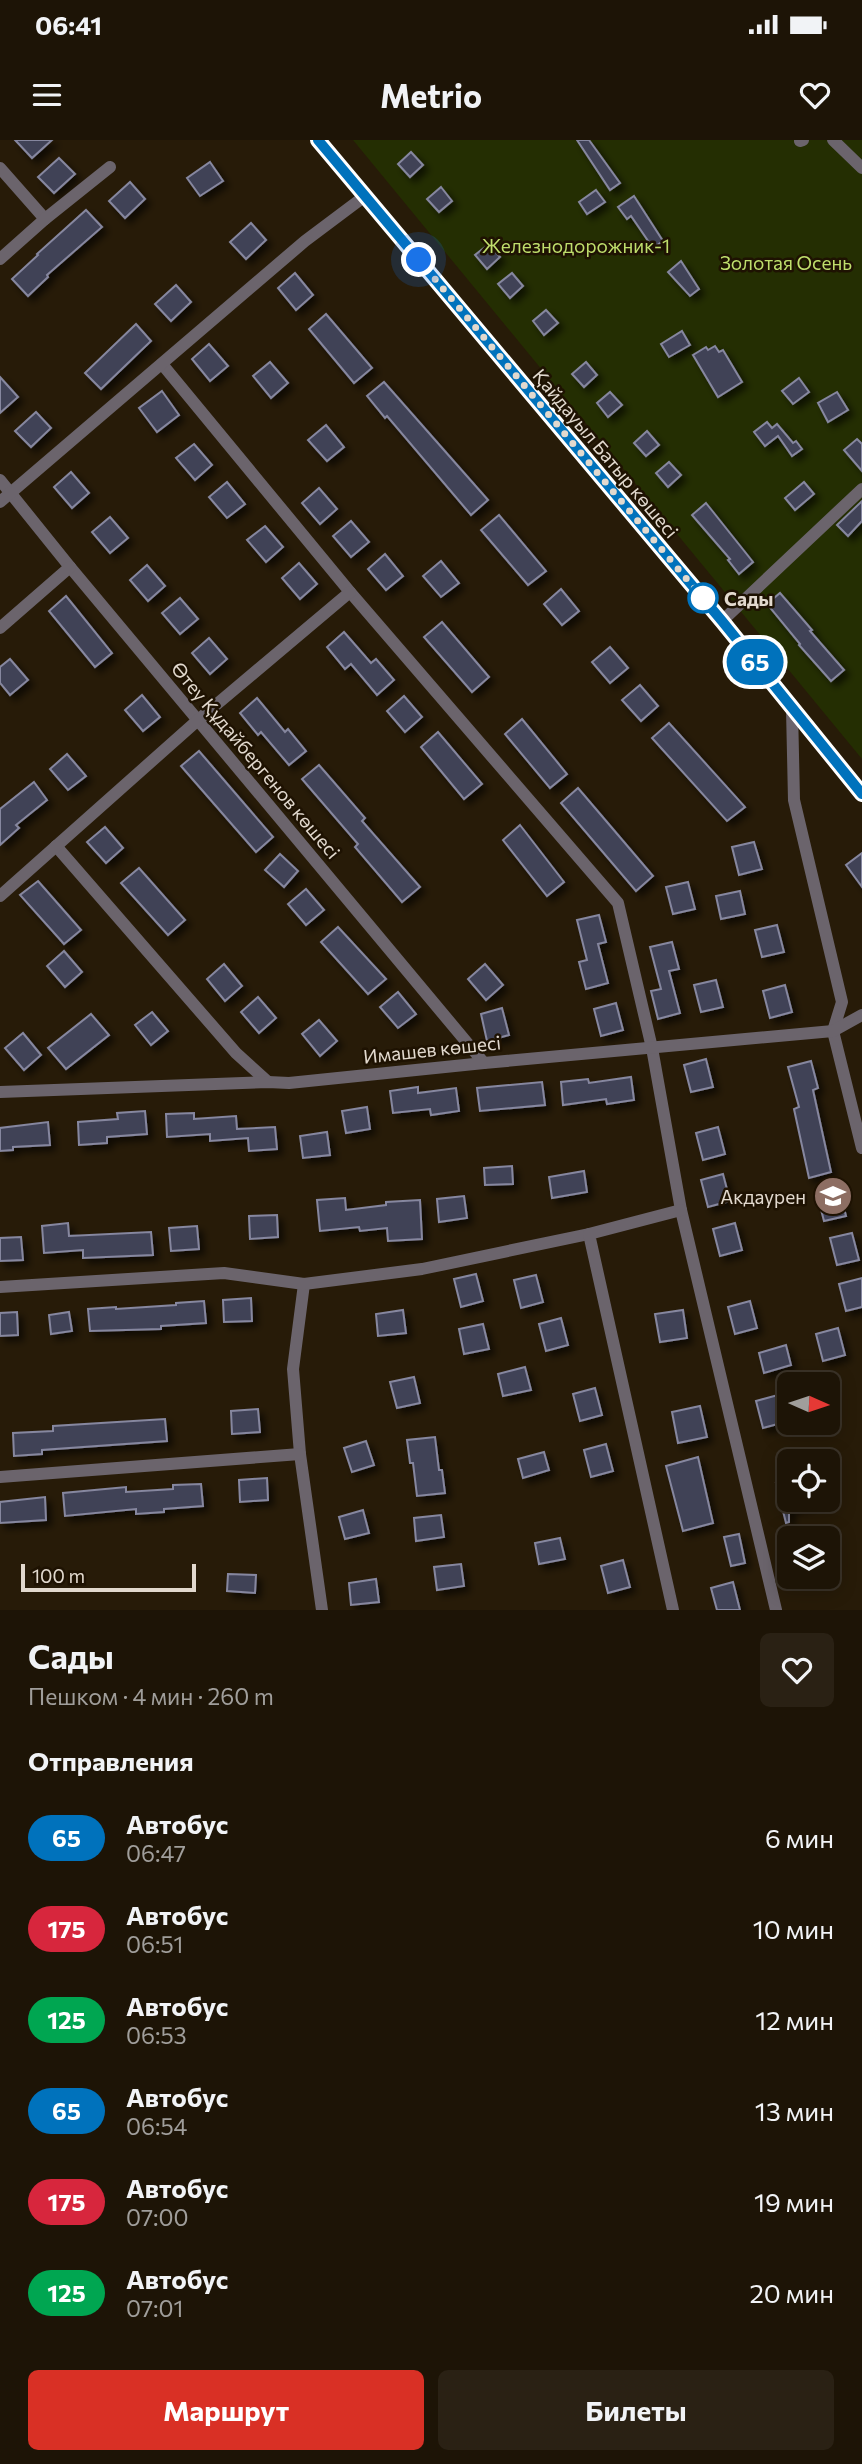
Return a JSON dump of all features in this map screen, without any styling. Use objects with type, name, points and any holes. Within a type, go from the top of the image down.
[{"type":"street","name":"Қайдауыл Батыр көшесі","points":[[318,140],[722,621],[862,794]]},
{"type":"street","points":[[833,140],[862,168]]},
{"type":"street","points":[[0,258],[110,167]]},
{"type":"street","points":[[0,168],[45,219]]},
{"type":"street","points":[[5,497],[305,241],[365,196]]},
{"type":"street","points":[[162,364],[350,592],[618,904],[652,1048],[681,1210],[776,1610]]},
{"type":"street","name":"Өтеу Құдайбергенов көшесі","points":[[0,480],[5,497],[70,567],[484,1063]]},
{"type":"street","points":[[722,621],[862,489]]},
{"type":"street","points":[[0,628],[70,567]]},
{"type":"street","points":[[0,895],[198,720],[350,592]]},
{"type":"street","points":[[792,709],[794,800],[842,1002],[833,1031],[862,1148]]},
{"type":"street","points":[[56,846],[236,1053],[268,1082]]},
{"type":"street","name":"Имашев көшесі","points":[[0,1092],[289,1083],[833,1031],[862,1014]]},
{"type":"street","points":[[0,1287],[224,1273],[304,1284],[422,1269],[589,1234],[681,1210]]},
{"type":"street","points":[[589,1234],[673,1610]]},
{"type":"street","points":[[304,1284],[293,1369],[300,1454],[322,1610]]},
{"type":"street","points":[[0,1477],[300,1454]]},
{"type":"green space","name":"Железнодорожник-1","points":[[353,140],[862,140],[862,759]]},
{"type":"building","points":[[15,140],[52,140],[32,158]]},
{"type":"building","points":[[577,140],[589,140],[620,183],[610,190]]},
{"type":"building","points":[[411,152],[423,165],[410,177],[398,164]]},
{"type":"building","points":[[59,158],[75,174],[54,193],[38,177]]},
{"type":"building","points":[[210,162],[223,181],[200,196],[187,178]]},
{"type":"building","points":[[130,182],[145,199],[125,218],[109,201]]},
{"type":"building","points":[[441,187],[452,201],[439,212],[427,199]]},
{"type":"building","points":[[596,190],[605,202],[587,214],[579,202]]},
{"type":"building","points":[[634,196],[663,241],[653,248],[631,216],[627,219],[618,207]]},
{"type":"building","points":[[86,210],[102,227],[47,275],[28,296],[12,279]]},
{"type":"building","points":[[251,223],[266,240],[246,259],[230,242]]},
{"type":"building","points":[[489,244],[500,257],[487,269],[475,255]]},
{"type":"building","points":[[681,261],[699,289],[690,296],[668,272]]},
{"type":"building","points":[[295,273],[313,295],[296,310],[278,288]]},
{"type":"building","points":[[512,273],[523,286],[510,298],[498,284]]},
{"type":"building","points":[[176,285],[191,302],[171,321],[155,304]]},
{"type":"building","points":[[546,310],[558,323],[544,335],[533,321]]},
{"type":"building","points":[[326,314],[372,368],[354,383],[309,329]]},
{"type":"building","points":[[136,324],[151,341],[101,389],[85,373]]},
{"type":"building","points":[[682,331],[690,345],[669,357],[661,344]]},
{"type":"building","points":[[209,344],[228,366],[210,381],[192,359]]},
{"type":"building","points":[[715,346],[719,352],[723,350],[742,382],[718,397],[693,355],[706,347],[708,350]]},
{"type":"building","points":[[270,362],[288,383],[271,398],[253,376]]},
{"type":"building","points":[[586,362],[597,375],[584,387],[572,374]]},
{"type":"building","points":[[0,377],[18,397],[0,413]]},
{"type":"building","points":[[799,378],[809,392],[793,404],[782,391]]},
{"type":"building","points":[[384,382],[488,500],[471,515],[367,396]]},
{"type":"building","points":[[162,391],[179,415],[157,432],[139,408]]},
{"type":"building","points":[[610,392],[622,405],[608,417],[597,403]]},
{"type":"building","points":[[837,392],[848,410],[828,422],[818,403]]},
{"type":"building","points":[[36,412],[51,428],[31,447],[15,431]]},
{"type":"building","points":[[767,422],[772,428],[777,424],[793,443],[796,441],[802,449],[792,456],[778,436],[765,446],[754,432]]},
{"type":"building","points":[[326,425],[344,447],[327,461],[308,440]]},
{"type":"building","points":[[647,431],[659,445],[646,456],[634,443]]},
{"type":"building","points":[[857,439],[862,444],[862,471],[844,450]]},
{"type":"building","points":[[194,444],[212,465],[195,480],[176,458]]},
{"type":"building","points":[[669,462],[681,475],[668,487],[656,473]]},
{"type":"building","points":[[71,472],[89,493],[72,508],[54,487]]},
{"type":"building","points":[[227,482],[245,504],[227,518],[209,497]]},
{"type":"building","points":[[804,482],[814,494],[795,510],[785,498]]},
{"type":"building","points":[[319,488],[337,509],[320,524],[302,503]]},
{"type":"building","points":[[862,501],[862,521],[848,536],[837,525]]},
{"type":"building","points":[[706,503],[753,562],[739,574],[728,560],[730,559],[692,515]]},
{"type":"building","points":[[499,515],[546,571],[528,585],[481,530]]},
{"type":"building","points":[[110,517],[128,538],[110,553],[92,532]]},
{"type":"building","points":[[351,521],[369,542],[351,557],[333,536]]},
{"type":"building","points":[[265,526],[283,547],[266,562],[247,540]]},
{"type":"building","points":[[385,554],[403,576],[386,590],[368,569]]},
{"type":"building","points":[[441,561],[459,583],[441,597],[423,576]]},
{"type":"building","points":[[299,563],[317,584],[300,599],[282,578]]},
{"type":"building","points":[[147,565],[165,586],[148,601],[130,580]]},
{"type":"building","points":[[561,589],[579,611],[562,625],[544,604]]},
{"type":"building","points":[[780,593],[844,670],[831,681],[767,604]]},
{"type":"building","points":[[66,596],[112,653],[95,667],[49,611]]},
{"type":"building","points":[[180,598],[198,619],[180,634],[162,613]]},
{"type":"building","points":[[442,622],[489,677],[472,692],[424,637]]},
{"type":"building","points":[[344,632],[371,663],[376,659],[394,680],[377,695],[351,664],[345,669],[327,647]]},
{"type":"building","points":[[209,638],[227,659],[210,674],[192,653]]},
{"type":"building","points":[[610,647],[628,668],[610,683],[592,662]]},
{"type":"building","points":[[10,659],[28,680],[10,695],[0,683],[0,667]]},
{"type":"building","points":[[640,685],[658,706],[641,721],[622,700]]},
{"type":"building","points":[[142,695],[160,717],[143,731],[125,710]]},
{"type":"building","points":[[404,696],[422,717],[405,732],[387,711]]},
{"type":"building","points":[[257,698],[285,732],[288,729],[306,751],[289,765],[261,732],[258,735],[240,713]]},
{"type":"building","points":[[522,719],[567,774],[550,788],[505,734]]},
{"type":"building","points":[[669,723],[745,807],[727,821],[652,738]]},
{"type":"building","points":[[438,732],[482,784],[464,799],[421,747]]},
{"type":"building","points":[[199,751],[273,837],[256,852],[181,766]]},
{"type":"building","points":[[67,754],[86,776],[68,790],[50,769]]},
{"type":"building","points":[[319,765],[365,818],[362,821],[420,887],[402,902],[355,847],[358,844],[302,779]]},
{"type":"building","points":[[34,782],[47,800],[16,825],[19,828],[0,845],[0,809]]},
{"type":"building","points":[[578,788],[653,876],[636,891],[561,803]]},
{"type":"building","points":[[520,825],[564,882],[547,896],[503,840]]},
{"type":"building","points":[[105,827],[123,848],[106,863],[87,842]]},
{"type":"building","points":[[754,842],[762,869],[739,875],[732,847]]},
{"type":"building","points":[[862,853],[862,887],[846,865]]},
{"type":"building","points":[[280,854],[298,871],[284,887],[265,870]]},
{"type":"building","points":[[139,868],[185,920],[168,935],[121,883]]},
{"type":"building","points":[[38,881],[81,930],[64,944],[20,895]]},
{"type":"building","points":[[688,882],[695,909],[673,914],[666,887]]},
{"type":"building","points":[[306,889],[324,910],[306,925],[288,904]]},
{"type":"building","points":[[740,891],[745,914],[721,919],[716,896]]},
{"type":"building","points":[[599,915],[606,942],[598,944],[608,983],[586,989],[579,962],[587,960],[577,920]]},
{"type":"building","points":[[777,925],[784,952],[762,957],[755,930]]},
{"type":"building","points":[[338,927],[386,979],[368,994],[321,942]]},
{"type":"building","points":[[672,942],[679,969],[669,971],[680,1013],[658,1019],[651,991],[661,989],[650,947]]},
{"type":"building","points":[[64,951],[82,972],[65,987],[47,966]]},
{"type":"building","points":[[224,964],[242,986],[225,1001],[207,979]]},
{"type":"building","points":[[485,964],[503,985],[486,1000],[468,979]]},
{"type":"building","points":[[716,980],[723,1007],[701,1012],[694,985]]},
{"type":"building","points":[[785,985],[792,1012],[770,1018],[763,991]]},
{"type":"building","points":[[398,992],[416,1014],[398,1028],[380,1007]]},
{"type":"building","points":[[258,997],[276,1018],[259,1033],[241,1012]]},
{"type":"building","points":[[616,1003],[623,1030],[601,1036],[594,1009]]},
{"type":"building","points":[[502,1008],[509,1035],[487,1041],[481,1014]]},
{"type":"building","points":[[152,1012],[168,1031],[151,1045],[135,1025]]},
{"type":"building","points":[[91,1014],[109,1035],[66,1069],[48,1048]]},
{"type":"building","points":[[319,1020],[337,1041],[320,1056],[302,1034]]},
{"type":"building","points":[[23,1033],[41,1055],[24,1070],[5,1048]]},
{"type":"building","points":[[706,1059],[713,1087],[691,1092],[684,1065]]},
{"type":"building","points":[[811,1061],[818,1088],[813,1090],[831,1172],[809,1178],[794,1109],[799,1107],[788,1067]]},
{"type":"building","points":[[631,1077],[634,1100],[607,1104],[606,1099],[563,1105],[561,1082],[588,1079],[589,1083]]},
{"type":"building","points":[[542,1082],[545,1105],[480,1111],[477,1088]]},
{"type":"building","points":[[418,1087],[418,1093],[456,1088],[459,1111],[431,1115],[430,1109],[393,1113],[390,1091]]},
{"type":"building","points":[[367,1107],[370,1129],[346,1133],[342,1111]]},
{"type":"building","points":[[145,1111],[147,1134],[107,1137],[107,1143],[79,1145],[78,1122],[118,1119],[117,1113]]},
{"type":"building","points":[[194,1113],[194,1119],[236,1116],[237,1129],[275,1127],[277,1149],[249,1151],[248,1138],[210,1141],[210,1134],[167,1137],[166,1114]]},
{"type":"building","points":[[48,1122],[50,1145],[13,1147],[13,1150],[0,1151],[0,1128]]},
{"type":"building","points":[[718,1127],[725,1154],[703,1160],[696,1133]]},
{"type":"building","points":[[327,1132],[330,1155],[303,1158],[300,1136]]},
{"type":"building","points":[[512,1166],[513,1184],[485,1185],[484,1168]]},
{"type":"building","points":[[584,1171],[587,1192],[552,1198],[549,1177]]},
{"type":"building","points":[[723,1174],[730,1201],[708,1207],[701,1180]]},
{"type":"building","points":[[839,1189],[846,1216],[824,1221],[817,1194]]},
{"type":"building","points":[[464,1196],[467,1218],[439,1222],[437,1199]]},
{"type":"building","points":[[345,1198],[346,1210],[386,1205],[386,1202],[420,1200],[422,1239],[388,1241],[387,1228],[360,1231],[359,1227],[320,1231],[317,1200]]},
{"type":"building","points":[[277,1215],[278,1237],[250,1239],[249,1216]]},
{"type":"building","points":[[68,1223],[69,1236],[151,1232],[153,1255],[83,1258],[83,1250],[44,1253],[42,1226]]},
{"type":"building","points":[[735,1223],[742,1250],[720,1256],[713,1229]]},
{"type":"building","points":[[197,1226],[199,1249],[171,1251],[169,1228]]},
{"type":"building","points":[[852,1233],[859,1260],[837,1265],[830,1238]]},
{"type":"building","points":[[21,1237],[23,1260],[0,1261],[0,1238]]},
{"type":"building","points":[[476,1274],[483,1301],[461,1307],[454,1279]]},
{"type":"building","points":[[536,1275],[543,1302],[521,1308],[514,1280]]},
{"type":"building","points":[[862,1278],[862,1307],[846,1311],[839,1284]]},
{"type":"building","points":[[251,1298],[252,1321],[224,1322],[223,1300]]},
{"type":"building","points":[[204,1301],[206,1323],[161,1326],[161,1329],[90,1331],[88,1309]]},
{"type":"building","points":[[750,1301],[757,1328],[735,1334],[728,1307]]},
{"type":"building","points":[[403,1310],[406,1333],[378,1336],[376,1314]]},
{"type":"building","points":[[683,1310],[687,1338],[660,1342],[655,1314]]},
{"type":"building","points":[[17,1312],[18,1335],[0,1336],[0,1313]]},
{"type":"building","points":[[69,1312],[72,1331],[51,1334],[49,1315]]},
{"type":"building","points":[[561,1318],[568,1345],[546,1351],[539,1324]]},
{"type":"building","points":[[483,1324],[489,1349],[464,1354],[459,1329]]},
{"type":"building","points":[[838,1328],[845,1355],[823,1361],[816,1334]]},
{"type":"building","points":[[786,1345],[791,1365],[764,1373],[759,1353]]},
{"type":"building","points":[[525,1367],[531,1390],[503,1396],[498,1374]]},
{"type":"building","points":[[414,1377],[420,1403],[397,1408],[390,1382]]},
{"type":"building","points":[[595,1388],[602,1415],[580,1421],[573,1394]]},
{"type":"building","points":[[777,1395],[777,1424],[763,1428],[756,1401]]},
{"type":"building","points":[[700,1406],[707,1437],[678,1443],[672,1412]]},
{"type":"building","points":[[258,1409],[260,1432],[232,1434],[231,1411]]},
{"type":"building","points":[[165,1419],[167,1441],[42,1450],[42,1454],[14,1456],[13,1433],[53,1431],[53,1426]]},
{"type":"building","points":[[435,1437],[445,1493],[417,1496],[407,1440]]},
{"type":"building","points":[[366,1441],[374,1465],[352,1472],[344,1448]]},
{"type":"building","points":[[606,1444],[613,1471],[591,1477],[584,1450]]},
{"type":"building","points":[[544,1452],[549,1470],[523,1478],[518,1459]]},
{"type":"building","points":[[698,1457],[713,1523],[683,1531],[666,1466]]},
{"type":"building","points":[[267,1478],[268,1500],[240,1502],[239,1480]]},
{"type":"building","points":[[201,1484],[203,1506],[164,1509],[164,1512],[136,1514],[136,1509],[65,1516],[63,1493],[126,1487],[126,1492],[173,1489],[173,1485]]},
{"type":"building","points":[[45,1497],[46,1520],[0,1523],[0,1502]]},
{"type":"building","points":[[363,1510],[369,1533],[345,1539],[339,1517]]},
{"type":"building","points":[[783,1512],[789,1512],[789,1522],[786,1523]]},
{"type":"building","points":[[441,1515],[444,1537],[416,1541],[414,1518]]},
{"type":"building","points":[[739,1534],[745,1563],[731,1566],[724,1537]]},
{"type":"building","points":[[560,1538],[565,1559],[539,1564],[535,1543]]},
{"type":"building","points":[[623,1560],[630,1587],[608,1593],[601,1566]]},
{"type":"building","points":[[461,1564],[464,1586],[437,1590],[434,1567]]},
{"type":"building","points":[[228,1574],[256,1575],[255,1593],[227,1591]]},
{"type":"building","points":[[376,1579],[379,1602],[351,1605],[349,1583]]},
{"type":"building","points":[[733,1582],[740,1610],[717,1610],[711,1588]]},
{"type":"bus line","name":"65","points":[[318,140],[722,621],[862,794]]},
{"type":"place","name":"Сады","points":[[703,598]]},
{"type":"place","name":"Акдаурен","points":[[833,1196]]},
{"type":"route","points":[[419,260],[705,601],[703,598]]},
{"type":"park label","name":"Золотая Осень","points":[[786,262]]}]
